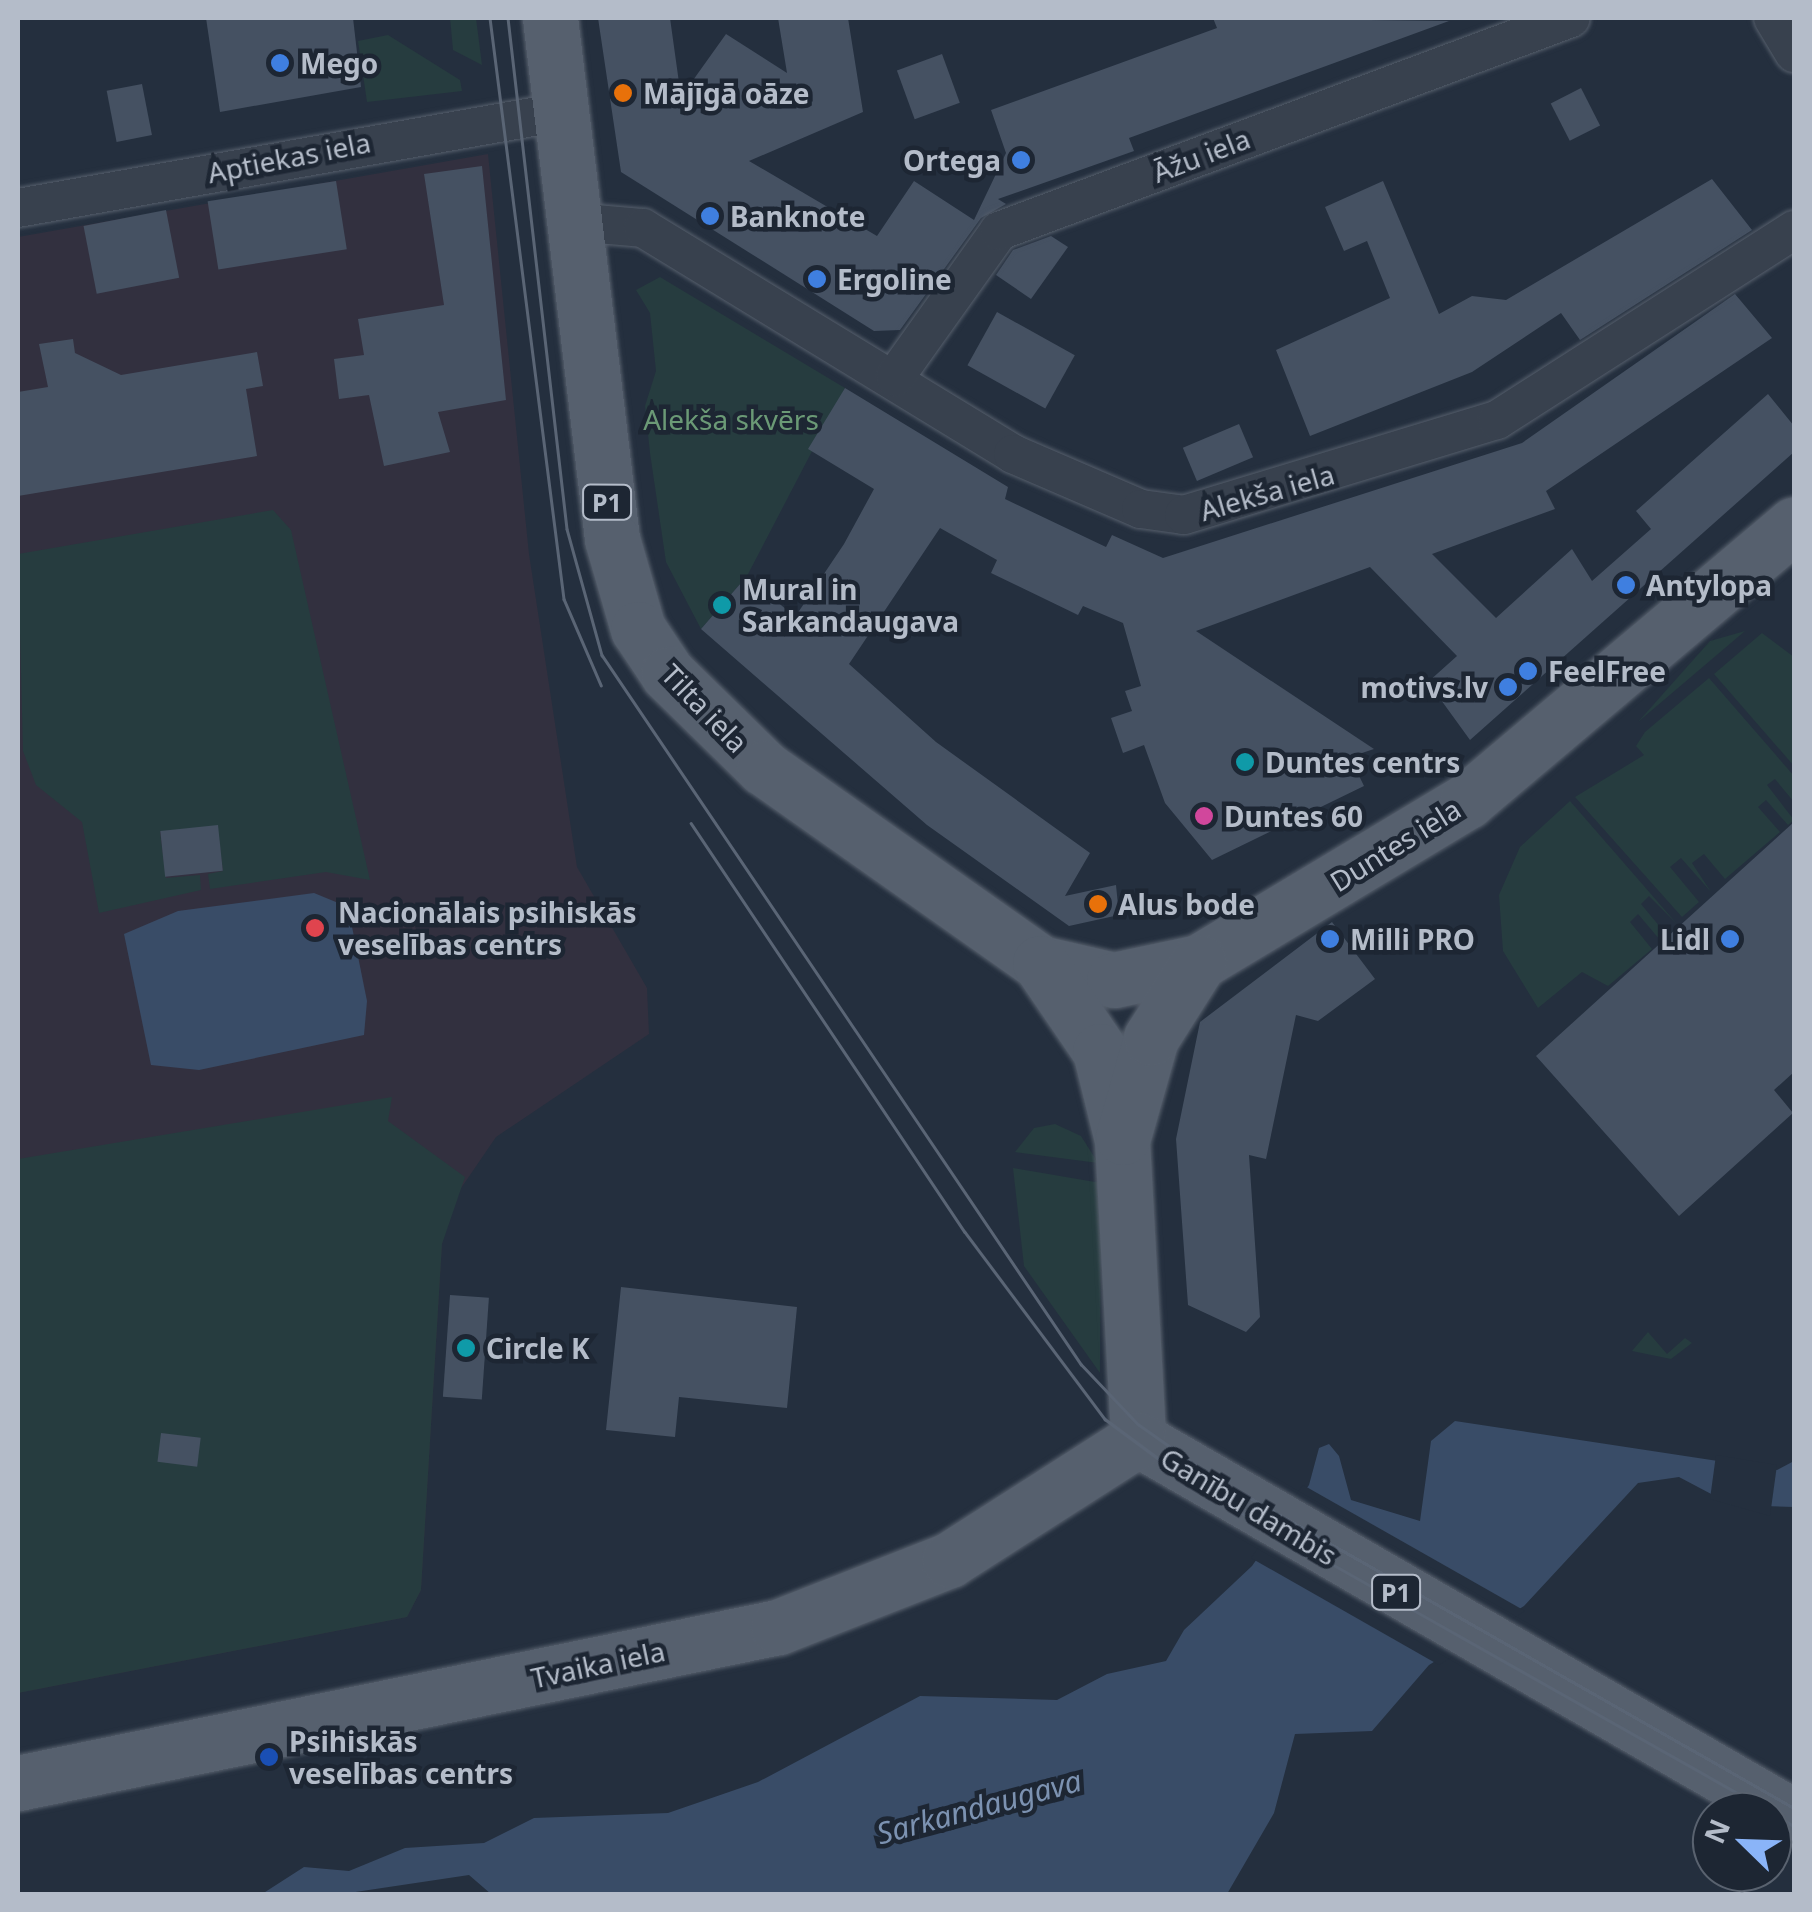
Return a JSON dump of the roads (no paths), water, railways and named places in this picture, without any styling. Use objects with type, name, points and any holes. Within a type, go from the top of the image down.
[{"type":"main road","name":"Tilta iela","points":[[550,18],[612,540],[638,629],[668,674],[764,768],[1040,963]]},
{"type":"main road","name":"Duntes iela","points":[[1040,963],[1114,980],[1199,962],[1466,801],[1794,526]]},
{"type":"main road","points":[[1122,1140],[1151,1038],[1199,962]]},
{"type":"main road","name":"Ganību dambis","points":[[1040,963],[1100,1051],[1122,1140],[1138,1439],[1205,1482],[1794,1817]]},
{"type":"main road","name":"Tvaika iela","points":[[18,1783],[778,1627],[949,1560],[1138,1439]]},
{"type":"street","name":"Āžu iela","points":[[895,377],[999,231],[1571,18]]},
{"type":"street","points":[[1773,18],[1794,53]]},
{"type":"street","name":"Aptiekas iela","points":[[18,208],[560,112]]},
{"type":"street","name":"Alekša iela","points":[[574,222],[643,228],[895,377],[1014,454],[1141,509],[1207,514],[1497,420],[1794,230]]},
{"type":"water","points":[[314,893],[348,907],[367,1001],[364,1035],[199,1070],[151,1065],[124,934],[178,911]]},
{"type":"water","name":"Sarkandaugava","points":[[1455,1421],[1777,1470],[1794,1461],[1794,1507],[1732,1505],[1679,1477],[1638,1483],[1524,1606],[1429,1665],[1372,1731],[1295,1734],[1274,1813],[1227,1894],[491,1894],[469,1875],[342,1894],[262,1894],[304,1867],[349,1871],[405,1848],[484,1843],[534,1818],[668,1813],[758,1782],[920,1696],[1057,1700],[1107,1674],[1166,1661],[1184,1630],[1252,1566],[1309,1485],[1319,1448],[1329,1444],[1339,1456],[1351,1500],[1420,1521],[1431,1441]]},
{"type":"tram line","points":[[490,18],[564,599],[601,685]]},
{"type":"tram line","points":[[508,18],[567,529],[602,655],[1081,1364],[1138,1424],[1210,1475],[1794,1808]]},
{"type":"tram line","points":[[691,823],[965,1232],[1105,1419],[1201,1490],[1736,1792]]},
{"type":"place","name":"Mego","points":[[280,63]]},
{"type":"place","name":"Mājīgā oāze","points":[[623,93]]},
{"type":"place","name":"Ortega","points":[[1021,160]]},
{"type":"place","name":"Banknote","points":[[710,216]]},
{"type":"place","name":"Ergoline","points":[[817,279]]},
{"type":"place","name":"Antylopa","points":[[1626,585]]},
{"type":"place","name":"Mural in Sarkandaugava","points":[[722,605]]},
{"type":"place","name":"FeelFree","points":[[1528,671]]},
{"type":"place","name":"motivs.lv","points":[[1508,687]]},
{"type":"place","name":"Duntes centrs","points":[[1245,762]]},
{"type":"place","name":"Duntes 60","points":[[1204,816]]},
{"type":"place","name":"Alus bode","points":[[1098,904]]},
{"type":"place","name":"Nacionālais psihiskās veselības centrs","points":[[315,928]]},
{"type":"place","name":"Milli PRO","points":[[1330,939]]},
{"type":"place","name":"Lidl","points":[[1730,939]]},
{"type":"place","name":"Circle K","points":[[466,1348]]},
{"type":"place","name":"Psihiskās veselības centrs","points":[[269,1757]]},
{"type":"park label","name":"Alekša skvērs","points":[[731,419]]}]
